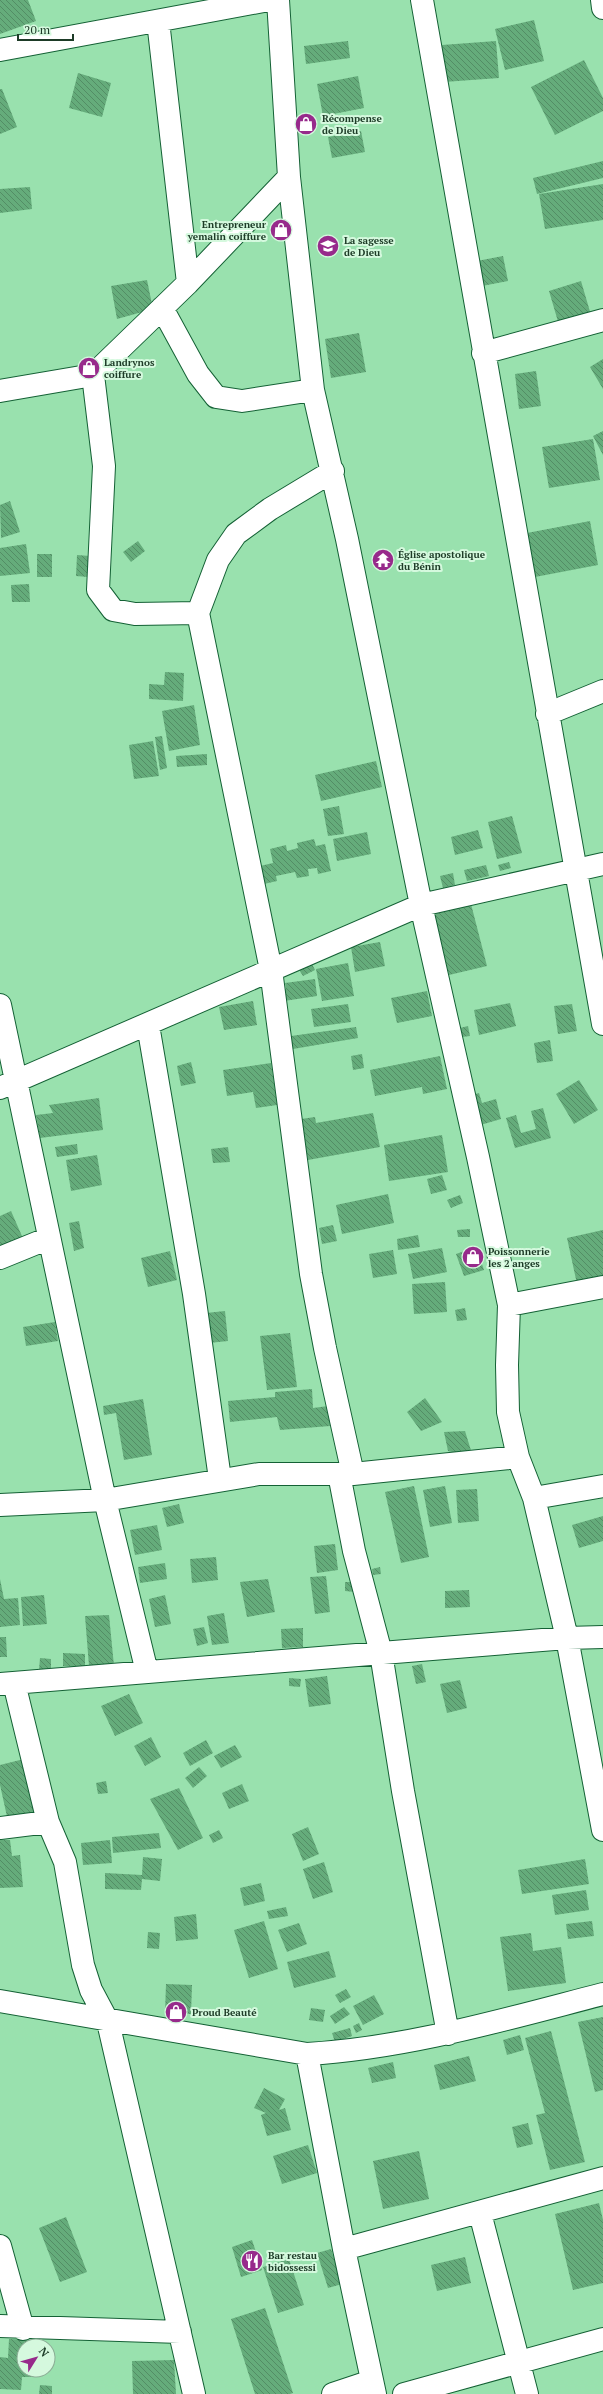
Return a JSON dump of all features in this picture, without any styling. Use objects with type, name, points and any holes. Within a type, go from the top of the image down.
[{"type":"street","points":[[0,50],[269,0]]},
{"type":"street","points":[[278,0],[289,177],[313,390],[332,471],[421,905],[478,1157],[508,1305],[508,1412],[518,1457],[534,1498],[568,1638],[603,1830]]},
{"type":"street","points":[[422,0],[483,353],[603,1024]]},
{"type":"street","points":[[602,0],[603,8]]},
{"type":"street","points":[[158,20],[188,283]]},
{"type":"street","points":[[0,391],[93,375],[188,283],[289,177]]},
{"type":"street","points":[[162,308],[198,374],[216,397],[242,401],[313,390]]},
{"type":"street","points":[[483,353],[603,320]]},
{"type":"street","points":[[93,375],[104,466],[98,590],[113,610],[135,614],[198,613]]},
{"type":"street","points":[[332,471],[270,509],[236,534],[218,560],[198,613],[271,970],[311,1274],[346,1474],[354,1552],[381,1653],[403,1791],[448,2034]]},
{"type":"street","points":[[547,714],[603,691]]},
{"type":"street","points":[[7,1085],[421,905],[603,864]]},
{"type":"street","points":[[0,1005],[7,1085],[49,1238],[105,1500],[147,1672]]},
{"type":"street","points":[[148,1025],[194,1294],[220,1479]]},
{"type":"street","points":[[0,1258],[49,1238]]},
{"type":"street","points":[[508,1305],[603,1288]]},
{"type":"street","points":[[0,1505],[105,1500],[220,1479],[284,1472],[346,1474],[518,1457]]},
{"type":"street","points":[[534,1498],[603,1486]]},
{"type":"street","points":[[194,2394],[108,2022],[91,1990],[83,1965],[66,1868],[48,1822],[7,1684],[568,1638],[603,1637]]},
{"type":"street","points":[[0,1828],[48,1822]]},
{"type":"street","points":[[0,2002],[108,2022],[307,2054],[336,2052],[448,2034],[603,1994]]},
{"type":"street","points":[[307,2054],[344,2249],[374,2387],[333,2394]]},
{"type":"street","points":[[344,2249],[480,2213],[603,2178]]},
{"type":"street","points":[[480,2213],[527,2394]]},
{"type":"street","points":[[0,2246],[23,2329]]},
{"type":"street","points":[[0,2326],[23,2329],[180,2332]]},
{"type":"street","points":[[404,2394],[603,2338]]},
{"type":"building","points":[[0,0],[28,0],[36,21],[0,34]]},
{"type":"building","points":[[534,20],[544,61],[505,70],[495,29]]},
{"type":"building","points":[[348,41],[350,58],[306,64],[304,46]]},
{"type":"building","points":[[496,41],[499,78],[444,82],[442,45]]},
{"type":"building","points":[[584,60],[603,98],[603,111],[555,135],[531,87]]},
{"type":"building","points":[[78,73],[111,83],[102,117],[69,108]]},
{"type":"building","points":[[358,76],[364,108],[323,116],[317,84]]},
{"type":"building","points":[[0,89],[2,89],[17,127],[0,134]]},
{"type":"building","points":[[361,131],[365,152],[332,158],[328,137]]},
{"type":"building","points":[[603,161],[603,178],[537,194],[533,178]]},
{"type":"building","points":[[603,184],[603,220],[545,229],[539,194]]},
{"type":"building","points":[[30,187],[32,209],[0,213],[0,189]]},
{"type":"building","points":[[503,256],[508,281],[482,286],[477,261]]},
{"type":"building","points":[[147,280],[153,309],[117,319],[111,286]]},
{"type":"building","points":[[581,281],[591,315],[559,325],[549,291]]},
{"type":"building","points":[[359,333],[366,372],[331,378],[325,339]]},
{"type":"building","points":[[603,359],[603,389],[590,367]]},
{"type":"building","points":[[536,371],[541,406],[519,409],[515,374]]},
{"type":"building","points":[[603,431],[603,455],[593,436]]},
{"type":"building","points":[[593,439],[600,480],[549,488],[542,447]]},
{"type":"building","points":[[10,501],[20,532],[1,538],[0,505]]},
{"type":"building","points":[[590,521],[598,565],[535,577],[527,533]]},
{"type":"building","points":[[138,541],[145,551],[131,562],[123,552]]},
{"type":"building","points":[[26,544],[30,573],[0,576],[0,548]]},
{"type":"building","points":[[37,554],[52,554],[52,577],[37,577]]},
{"type":"building","points":[[77,555],[90,556],[88,577],[76,576]]},
{"type":"building","points":[[29,584],[30,602],[12,602],[11,585]]},
{"type":"building","points":[[165,672],[184,673],[183,701],[149,699],[149,684],[164,685]]},
{"type":"building","points":[[194,705],[200,745],[169,751],[162,711]]},
{"type":"building","points":[[162,736],[167,768],[160,770],[155,737]]},
{"type":"building","points":[[153,741],[159,776],[134,779],[129,745]]},
{"type":"building","points":[[207,754],[207,765],[177,767],[176,756]]},
{"type":"building","points":[[376,761],[382,787],[321,801],[315,775]]},
{"type":"building","points":[[339,806],[344,834],[328,836],[323,809]]},
{"type":"building","points":[[512,816],[522,853],[497,859],[488,822]]},
{"type":"building","points":[[478,830],[483,848],[455,855],[451,837]]},
{"type":"building","points":[[367,832],[371,854],[337,861],[333,839]]},
{"type":"building","points":[[314,839],[316,846],[325,844],[331,871],[318,874],[317,868],[308,869],[309,876],[297,878],[295,872],[276,876],[277,881],[264,884],[260,866],[273,863],[270,849],[286,845],[287,851],[298,848],[297,843]]},
{"type":"building","points":[[509,862],[511,868],[500,871],[498,865]]},
{"type":"building","points":[[486,865],[489,876],[467,881],[464,870]]},
{"type":"building","points":[[453,873],[455,885],[443,888],[440,876]]},
{"type":"building","points":[[471,904],[487,966],[449,975],[434,914]]},
{"type":"building","points":[[380,942],[385,966],[355,972],[351,947]]},
{"type":"building","points":[[311,962],[315,970],[303,976],[298,968]]},
{"type":"building","points":[[348,963],[354,996],[322,1001],[316,969]]},
{"type":"building","points":[[315,979],[317,996],[284,1001],[282,990],[286,989],[285,983]]},
{"type":"building","points":[[427,991],[432,1016],[397,1023],[391,998]]},
{"type":"building","points":[[253,1001],[257,1025],[224,1030],[219,1007]]},
{"type":"building","points":[[510,1003],[516,1026],[479,1035],[474,1010]]},
{"type":"building","points":[[348,1004],[351,1022],[314,1027],[311,1009]]},
{"type":"building","points":[[572,1004],[577,1031],[558,1034],[554,1006]]},
{"type":"building","points":[[468,1026],[470,1036],[462,1037],[460,1028]]},
{"type":"building","points":[[356,1027],[358,1038],[293,1049],[291,1036]]},
{"type":"building","points":[[550,1040],[553,1061],[537,1063],[534,1043]]},
{"type":"building","points":[[362,1054],[364,1068],[353,1070],[351,1056]]},
{"type":"building","points":[[440,1056],[447,1089],[423,1094],[422,1087],[375,1096],[370,1070]]},
{"type":"building","points":[[191,1062],[196,1083],[181,1086],[177,1066]]},
{"type":"building","points":[[271,1063],[277,1105],[256,1108],[253,1092],[227,1096],[223,1070]]},
{"type":"building","points":[[579,1080],[598,1110],[574,1124],[556,1094]]},
{"type":"building","points":[[479,1093],[482,1103],[496,1099],[501,1119],[477,1126],[468,1096]]},
{"type":"building","points":[[99,1098],[103,1130],[40,1138],[36,1115],[53,1113],[49,1105]]},
{"type":"building","points":[[543,1108],[551,1138],[515,1148],[506,1118],[516,1115],[521,1133],[536,1129],[531,1111]]},
{"type":"building","points":[[373,1113],[380,1147],[308,1160],[301,1119],[315,1117],[316,1123]]},
{"type":"building","points":[[442,1135],[448,1172],[389,1181],[384,1145]]},
{"type":"building","points":[[77,1144],[78,1154],[57,1157],[55,1147]]},
{"type":"building","points":[[228,1147],[230,1162],[213,1163],[211,1149]]},
{"type":"building","points":[[97,1155],[102,1185],[71,1191],[66,1160]]},
{"type":"building","points":[[442,1175],[447,1190],[431,1194],[427,1179]]},
{"type":"building","points":[[388,1194],[394,1223],[342,1234],[336,1205]]},
{"type":"building","points":[[460,1195],[463,1203],[451,1208],[447,1200]]},
{"type":"building","points":[[11,1211],[25,1243],[0,1254],[0,1216]]},
{"type":"building","points":[[79,1221],[84,1248],[74,1251],[69,1223]]},
{"type":"building","points":[[333,1225],[337,1241],[322,1244],[319,1228]]},
{"type":"building","points":[[470,1229],[470,1237],[458,1237],[457,1230]]},
{"type":"building","points":[[603,1230],[603,1279],[577,1284],[567,1238]]},
{"type":"building","points":[[418,1235],[420,1247],[398,1250],[397,1239]]},
{"type":"building","points":[[476,1247],[484,1270],[464,1276],[456,1254]]},
{"type":"building","points":[[442,1248],[447,1272],[413,1279],[408,1254]]},
{"type":"building","points":[[393,1250],[397,1274],[373,1278],[369,1254]]},
{"type":"building","points":[[170,1251],[177,1280],[148,1287],[141,1258]]},
{"type":"building","points":[[445,1282],[447,1312],[414,1314],[412,1284]]},
{"type":"building","points":[[465,1308],[467,1320],[457,1321],[455,1310]]},
{"type":"building","points":[[225,1311],[228,1341],[209,1343],[206,1313]]},
{"type":"building","points":[[55,1322],[58,1341],[26,1346],[23,1327]]},
{"type":"building","points":[[290,1333],[297,1387],[267,1390],[260,1336]]},
{"type":"building","points":[[312,1389],[313,1408],[328,1406],[330,1426],[280,1430],[277,1417],[230,1422],[228,1401],[275,1397],[275,1392]]},
{"type":"building","points":[[425,1398],[442,1422],[421,1431],[407,1412]]},
{"type":"building","points":[[143,1399],[152,1455],[124,1460],[116,1413],[104,1415],[103,1406]]},
{"type":"building","points":[[465,1431],[473,1457],[448,1451],[444,1432]]},
{"type":"building","points":[[414,1486],[429,1557],[401,1563],[385,1492]]},
{"type":"building","points":[[445,1486],[452,1523],[430,1527],[423,1490]]},
{"type":"building","points":[[477,1489],[479,1521],[458,1523],[456,1490]]},
{"type":"building","points":[[179,1504],[184,1523],[167,1527],[162,1508]]},
{"type":"building","points":[[603,1516],[603,1541],[579,1548],[572,1525]]},
{"type":"building","points":[[157,1525],[162,1550],[135,1555],[130,1530]]},
{"type":"building","points":[[335,1544],[338,1570],[317,1573],[314,1546]]},
{"type":"building","points":[[216,1557],[218,1580],[192,1583],[190,1559]]},
{"type":"building","points":[[165,1563],[167,1579],[140,1583],[138,1567]]},
{"type":"building","points":[[380,1567],[381,1574],[373,1575],[372,1569]]},
{"type":"building","points":[[326,1576],[330,1612],[315,1614],[310,1577]]},
{"type":"building","points":[[0,1579],[4,1599],[18,1598],[20,1625],[0,1627]]},
{"type":"building","points":[[268,1579],[275,1612],[247,1617],[240,1582]]},
{"type":"building","points":[[345,1582],[355,1582],[355,1592],[345,1591]]},
{"type":"building","points":[[469,1590],[470,1607],[445,1608],[445,1591]]},
{"type":"building","points":[[44,1595],[47,1624],[23,1626],[21,1597]]},
{"type":"building","points":[[165,1595],[171,1624],[155,1627],[149,1599]]},
{"type":"building","points":[[224,1613],[229,1643],[212,1645],[207,1616]]},
{"type":"building","points":[[109,1615],[114,1666],[89,1666],[85,1616]]},
{"type":"building","points":[[204,1627],[208,1643],[197,1646],[193,1629]]},
{"type":"building","points":[[303,1628],[303,1647],[282,1648],[281,1629]]},
{"type":"building","points":[[0,1637],[6,1637],[7,1657],[0,1657]]},
{"type":"building","points":[[63,1653],[85,1654],[85,1667],[63,1666]]},
{"type":"building","points":[[40,1658],[51,1659],[51,1671],[39,1670]]},
{"type":"building","points":[[422,1664],[426,1682],[416,1684],[412,1666]]},
{"type":"building","points":[[327,1676],[331,1704],[309,1707],[305,1679]]},
{"type":"building","points":[[289,1678],[301,1679],[300,1687],[289,1686]]},
{"type":"building","points":[[460,1680],[467,1708],[447,1713],[440,1684]]},
{"type":"building","points":[[129,1694],[143,1723],[115,1736],[101,1706]]},
{"type":"building","points":[[151,1737],[161,1757],[145,1766],[134,1746]]},
{"type":"building","points":[[206,1740],[213,1753],[190,1766],[183,1753]]},
{"type":"building","points":[[235,1745],[242,1757],[221,1768],[214,1756]]},
{"type":"building","points":[[24,1759],[36,1815],[8,1821],[0,1785],[0,1765]]},
{"type":"building","points":[[199,1767],[207,1776],[193,1788],[185,1778]]},
{"type":"building","points":[[106,1781],[108,1793],[98,1794],[96,1783]]},
{"type":"building","points":[[242,1784],[249,1801],[229,1809],[222,1793]]},
{"type":"building","points":[[179,1788],[203,1838],[178,1850],[150,1799]]},
{"type":"building","points":[[308,1827],[319,1854],[303,1861],[292,1834]]},
{"type":"building","points":[[219,1830],[223,1838],[213,1843],[209,1835]]},
{"type":"building","points":[[159,1833],[161,1848],[113,1853],[112,1837]]},
{"type":"building","points":[[0,1840],[10,1840],[12,1856],[20,1855],[23,1887],[0,1888]]},
{"type":"building","points":[[110,1840],[112,1863],[83,1865],[81,1843]]},
{"type":"building","points":[[143,1857],[162,1859],[160,1881],[142,1879],[141,1890],[105,1889],[105,1873],[142,1875]]},
{"type":"building","points":[[585,1859],[589,1884],[522,1894],[518,1870]]},
{"type":"building","points":[[324,1862],[333,1892],[313,1899],[303,1869]]},
{"type":"building","points":[[261,1883],[265,1901],[244,1906],[240,1888]]},
{"type":"building","points":[[586,1890],[589,1910],[555,1915],[552,1895]]},
{"type":"building","points":[[286,1907],[288,1916],[269,1919],[267,1911]]},
{"type":"building","points":[[196,1914],[198,1939],[176,1941],[174,1917]]},
{"type":"building","points":[[264,1921],[278,1969],[249,1978],[234,1930]]},
{"type":"building","points":[[592,1921],[594,1936],[568,1939],[566,1924]]},
{"type":"building","points":[[299,1923],[307,1944],[287,1952],[278,1930]]},
{"type":"building","points":[[148,1932],[160,1933],[159,1949],[147,1948]]},
{"type":"building","points":[[531,1933],[533,1951],[561,1947],[566,1983],[508,1991],[500,1937]]},
{"type":"building","points":[[329,1951],[336,1977],[294,1988],[287,1962]]},
{"type":"building","points":[[166,1984],[192,1985],[191,2014],[165,2013]]},
{"type":"building","points":[[346,1989],[351,1997],[340,2003],[335,1995]]},
{"type":"building","points":[[374,1995],[384,2014],[363,2025],[353,2006]]},
{"type":"building","points":[[344,2007],[350,2014],[335,2024],[330,2016]]},
{"type":"building","points":[[311,2008],[325,2010],[323,2022],[309,2020]]},
{"type":"building","points":[[603,2017],[603,2090],[595,2092],[578,2022]]},
{"type":"building","points":[[359,2023],[362,2030],[356,2033],[353,2026]]},
{"type":"building","points":[[350,2028],[352,2036],[335,2042],[332,2033]]},
{"type":"building","points":[[551,2031],[585,2162],[550,2170],[536,2115],[545,2113],[525,2038]]},
{"type":"building","points":[[520,2035],[524,2050],[507,2055],[503,2040]]},
{"type":"building","points":[[469,2056],[476,2081],[440,2090],[434,2065]]},
{"type":"building","points":[[393,2062],[396,2078],[372,2083],[368,2068]]},
{"type":"building","points":[[264,2088],[285,2099],[279,2110],[285,2108],[291,2130],[267,2136],[261,2115],[266,2113],[254,2108]]},
{"type":"building","points":[[528,2123],[533,2144],[517,2148],[512,2127]]},
{"type":"building","points":[[308,2145],[317,2173],[282,2184],[273,2156]]},
{"type":"building","points":[[419,2151],[429,2199],[383,2209],[373,2161]]},
{"type":"building","points":[[599,2203],[603,2220],[603,2283],[573,2290],[555,2214]]},
{"type":"building","points":[[66,2217],[87,2272],[60,2282],[39,2228]]},
{"type":"building","points":[[252,2240],[262,2270],[241,2277],[232,2247]]},
{"type":"building","points":[[331,2249],[342,2284],[328,2288],[317,2253]]},
{"type":"building","points":[[465,2257],[471,2283],[437,2291],[431,2265]]},
{"type":"building","points":[[289,2259],[304,2305],[278,2313],[263,2267]]},
{"type":"building","points":[[265,2308],[293,2393],[290,2394],[255,2394],[231,2319]]},
{"type":"building","points":[[9,2339],[16,2339],[16,2378],[22,2378],[21,2390],[0,2389],[0,2357],[8,2358]]},
{"type":"building","points":[[174,2360],[176,2394],[133,2394],[132,2361]]},
{"type":"building","points":[[40,2385],[52,2386],[52,2394],[39,2394]]},
{"type":"place","name":"Récompense de Dieu","points":[[306,124]]},
{"type":"place","name":"Entrepreneur yemalin coiffure","points":[[281,230]]},
{"type":"place","name":"La sagesse de Dieu","points":[[328,246]]},
{"type":"place","name":"Landrynos coiffure","points":[[89,368]]},
{"type":"place","name":"Église apostolique du Bénin","points":[[383,560]]},
{"type":"place","name":"Poissonnerie les 2 anges","points":[[473,1257]]},
{"type":"place","name":"Proud Beauté","points":[[176,2012]]},
{"type":"place","name":"Bar restau bidossessi","points":[[252,2261]]}]
